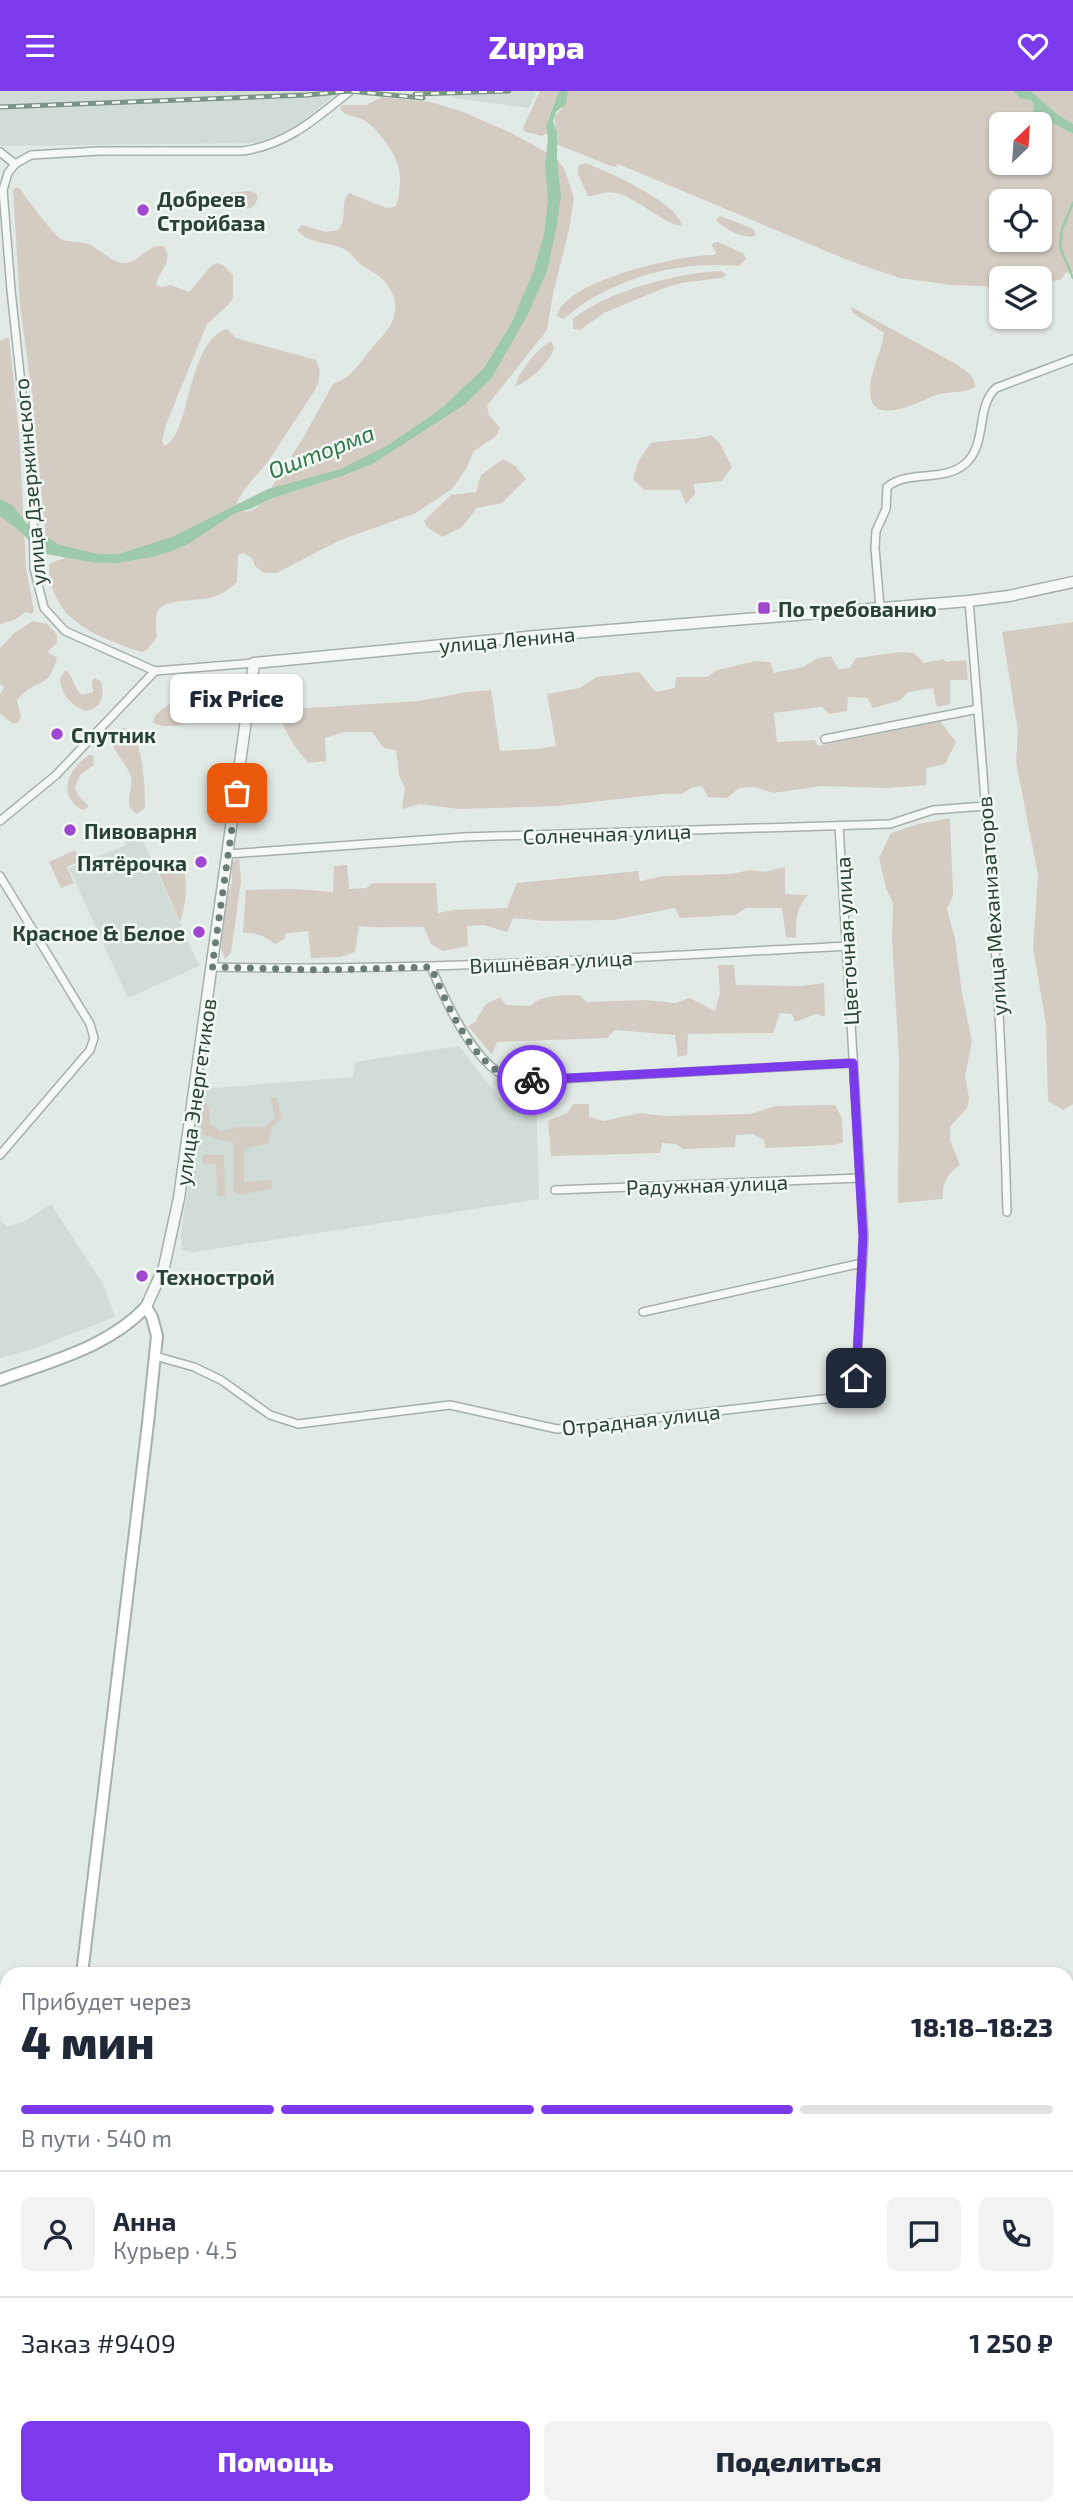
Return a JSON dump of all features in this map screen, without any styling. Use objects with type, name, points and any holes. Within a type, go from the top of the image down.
[{"type":"main road","points":[[0,1380],[94,1345],[130,1324],[146,1307],[156,1327],[155,1356],[83,1967]]},
{"type":"street","points":[[0,152],[15,165],[31,155],[43,154],[159,150],[242,151],[262,148],[290,136],[349,91]]},
{"type":"street","name":"улица Дзержинского","points":[[15,165],[8,173],[3,190],[34,520],[34,568],[44,607],[57,624],[75,636],[155,671]]},
{"type":"street","points":[[880,607],[875,548],[876,531],[886,509],[887,487],[896,479],[945,474],[963,465],[971,457],[980,437],[989,394],[996,388],[1073,359]]},
{"type":"street","name":"улица Ленина","points":[[155,671],[969,601],[1009,596],[1073,582]]},
{"type":"street","name":"улица Механизаторов","points":[[969,601],[1005,1120],[1007,1212]]},
{"type":"street","name":"улица Энергетиков","points":[[146,1307],[164,1267],[177,1214],[254,663]]},
{"type":"street","points":[[0,821],[56,775],[155,671]]},
{"type":"street","points":[[825,739],[978,709]]},
{"type":"street","name":"Солнечная улица","points":[[228,854],[464,837],[890,824],[933,810],[985,807]]},
{"type":"street","name":"Цветочная улица","points":[[839,826],[863,1237],[856,1378],[852,1390]]},
{"type":"street","points":[[0,876],[90,1024],[94,1038],[90,1049],[0,1155]]},
{"type":"street","name":"Вишнёвая улица","points":[[212,967],[321,970],[431,967],[848,946]]},
{"type":"street","points":[[431,967],[449,1010],[467,1038],[489,1064],[511,1079],[541,1080],[853,1063]]},
{"type":"street","name":"Радужная улица","points":[[555,1190],[860,1178]]},
{"type":"street","points":[[643,1313],[862,1263]]},
{"type":"street","name":"Отрадная улица","points":[[155,1356],[194,1367],[221,1380],[270,1415],[298,1424],[450,1405],[557,1429],[832,1398],[852,1390]]},
{"type":"shaded area","points":[[0,91],[340,91],[287,133],[261,143],[0,146]]},
{"type":"shaded area","points":[[451,91],[537,91],[529,108],[453,98]]},
{"type":"shaded area","points":[[540,91],[559,91],[549,117],[547,133],[542,136],[525,132],[523,128]]},
{"type":"shaded area","points":[[559,91],[568,91],[566,104],[556,112],[553,121],[557,132],[561,195],[547,271],[527,316],[491,379],[464,405],[374,463],[235,513],[188,544],[152,557],[117,563],[97,563],[46,554],[0,516],[0,499],[12,505],[31,528],[60,545],[99,554],[118,554],[172,537],[268,489],[341,469],[388,445],[443,407],[484,368],[511,324],[534,270],[544,234],[548,200],[546,126]]},
{"type":"shaded area","points":[[568,91],[1013,91],[1034,104],[1034,112],[989,112],[989,175],[1052,175],[1052,122],[1073,134],[1073,272],[1065,273],[1062,279],[1052,281],[1052,266],[989,266],[989,287],[900,278],[850,261],[618,164],[616,167],[611,166],[556,144],[558,138],[554,116],[562,109]]},
{"type":"shaded area","points":[[1013,91],[1031,91],[1073,124],[1073,134],[1052,122],[1052,112],[1033,112],[1034,104],[1030,100],[1021,99]]},
{"type":"shaded area","points":[[1031,91],[1073,91],[1073,124],[1057,114]]},
{"type":"shaded area","points":[[382,97],[430,102],[461,111],[544,151],[558,160],[565,170],[574,198],[547,330],[487,406],[489,415],[500,428],[496,436],[474,451],[452,489],[416,513],[338,541],[277,573],[264,573],[255,566],[252,558],[243,553],[238,555],[237,582],[226,591],[217,596],[169,603],[159,609],[156,619],[157,637],[147,650],[141,652],[92,632],[67,613],[57,600],[51,584],[49,565],[69,555],[60,545],[46,539],[20,304],[13,190],[17,187],[20,189],[61,239],[88,244],[116,261],[131,262],[157,246],[163,246],[168,256],[156,285],[171,285],[189,292],[216,263],[223,265],[233,275],[233,298],[207,324],[167,422],[162,440],[164,446],[173,439],[179,426],[204,351],[214,337],[227,329],[236,338],[316,360],[320,375],[315,390],[269,460],[237,502],[239,510],[249,511],[262,502],[303,438],[333,384],[353,371],[391,325],[394,316],[395,300],[392,292],[379,276],[361,265],[346,250],[313,241],[297,230],[302,225],[325,232],[338,230],[349,193],[386,208],[395,207],[400,173],[390,149],[369,124],[345,114],[340,109],[342,105],[366,105]]},
{"type":"shaded area","points":[[585,163],[656,198],[678,217],[682,226],[667,221],[616,193],[588,196],[578,174],[578,166]]},
{"type":"shaded area","points":[[248,191],[256,193],[258,198],[254,206],[248,209],[232,203],[215,205],[205,202],[215,195]]},
{"type":"shaded area","points":[[720,216],[752,228],[756,233],[749,237],[734,232],[716,220]]},
{"type":"shaded area","points":[[718,242],[744,254],[746,259],[739,266],[700,265],[643,276],[606,291],[563,319],[557,316],[564,303],[601,281],[677,259],[714,255],[716,252],[712,246]]},
{"type":"shaded area","points":[[721,271],[727,275],[664,288],[604,313],[580,330],[573,329],[573,319],[587,309],[623,292],[685,275]]},
{"type":"shaded area","points":[[851,307],[956,364],[972,376],[975,387],[938,394],[898,409],[879,409],[873,403],[870,392],[884,333],[853,313]]},
{"type":"shaded area","points":[[9,337],[19,433],[26,568],[34,611],[0,624],[0,341]]},
{"type":"shaded area","points":[[551,341],[554,348],[544,365],[516,386],[529,361]]},
{"type":"shaded area","points":[[711,435],[719,442],[732,467],[722,481],[694,484],[695,494],[686,504],[680,490],[644,490],[633,479],[639,460],[651,443]]},
{"type":"shaded area","points":[[503,459],[515,466],[526,479],[502,503],[477,508],[462,527],[442,537],[427,527],[424,521],[451,495],[476,492],[481,475]]},
{"type":"shaded area","points":[[33,621],[47,624],[57,635],[57,643],[48,651],[57,657],[50,675],[28,689],[17,701],[21,717],[19,722],[13,724],[0,713],[0,695],[4,687],[0,684],[0,648],[14,633]]},
{"type":"shaded area","points":[[1073,622],[1073,1104],[1063,1110],[1048,1101],[1046,1024],[1033,948],[1038,875],[1016,762],[1018,731],[1002,632]]},
{"type":"shaded area","points":[[901,652],[914,653],[924,663],[943,659],[946,662],[966,660],[968,680],[950,680],[950,704],[937,707],[933,688],[908,692],[901,700],[873,708],[867,698],[848,697],[847,711],[829,714],[822,707],[774,713],[777,742],[815,740],[818,746],[940,721],[956,742],[945,764],[926,768],[926,785],[887,788],[821,786],[773,793],[755,787],[739,788],[727,798],[708,797],[702,786],[693,787],[681,794],[556,806],[458,809],[420,804],[402,809],[405,788],[399,775],[396,750],[384,748],[372,732],[344,732],[325,738],[326,761],[309,763],[290,738],[277,710],[419,701],[491,690],[500,751],[536,749],[556,746],[547,694],[580,688],[597,677],[639,672],[656,692],[675,688],[676,677],[707,677],[717,670],[755,661],[770,662],[774,673],[803,667],[818,658],[831,656],[838,669],[850,668],[856,658]]},
{"type":"shaded area","points":[[66,670],[82,695],[93,692],[94,678],[101,681],[103,691],[96,707],[86,711],[68,699],[60,678]]},
{"type":"shaded area","points":[[190,696],[204,706],[200,717],[170,726],[153,722],[162,709]]},
{"type":"shaded area","points":[[124,728],[133,732],[143,769],[145,808],[137,814],[129,802],[131,777],[113,746],[118,730]]},
{"type":"shaded area","points":[[89,755],[93,755],[94,765],[80,775],[75,787],[78,795],[89,807],[82,810],[69,797],[68,782],[76,767]]},
{"type":"shaded area","points":[[950,818],[953,896],[947,909],[955,939],[972,1041],[965,1076],[969,1098],[967,1108],[950,1127],[950,1140],[960,1165],[946,1179],[943,1199],[898,1203],[899,1060],[892,939],[893,903],[886,888],[879,858],[891,833]]},
{"type":"shaded area","points":[[141,836],[199,966],[128,998],[69,868],[126,845],[125,842]]},
{"type":"shaded area","points":[[75,850],[80,861],[67,867],[74,883],[61,888],[49,862]]},
{"type":"shaded area","points":[[239,858],[241,881],[231,953],[225,959],[221,949],[226,902],[232,882],[231,863]]},
{"type":"shaded area","points":[[164,863],[177,865],[184,871],[186,894],[180,922],[156,867]]},
{"type":"shaded area","points":[[347,865],[349,889],[366,888],[373,883],[436,883],[438,913],[507,908],[517,883],[638,871],[640,881],[663,876],[731,874],[750,870],[765,872],[785,867],[785,894],[808,895],[797,915],[796,938],[786,937],[782,908],[746,908],[735,915],[680,918],[675,908],[613,920],[545,921],[513,918],[507,932],[484,925],[467,926],[468,946],[443,951],[431,944],[424,927],[359,926],[355,952],[340,957],[311,958],[308,931],[286,933],[284,939],[275,944],[260,935],[243,933],[246,890],[295,889],[333,892],[334,866]]},
{"type":"shaded area","points":[[718,965],[734,965],[736,985],[801,986],[824,983],[825,1017],[816,1014],[795,1022],[792,1014],[780,1013],[773,1033],[688,1034],[687,1055],[678,1057],[675,1035],[615,1030],[607,1038],[497,1042],[492,1055],[468,1026],[475,1022],[485,1005],[500,997],[506,1005],[530,1006],[541,999],[579,995],[587,1002],[645,1000],[675,1003],[690,998],[715,1011],[720,993]]},
{"type":"shaded area","points":[[459,1046],[500,1099],[536,1094],[539,1199],[193,1252],[182,1250],[181,1233],[202,1089],[353,1077],[355,1062]]},
{"type":"shaded area","points":[[271,1098],[277,1098],[282,1118],[273,1125],[268,1143],[244,1149],[244,1182],[271,1180],[273,1188],[240,1195],[233,1190],[234,1143],[203,1135],[201,1106],[206,1103],[210,1124],[221,1131],[237,1127],[264,1127],[275,1118]]},
{"type":"shaded area","points":[[573,1104],[589,1104],[589,1117],[604,1121],[640,1113],[665,1116],[750,1114],[776,1106],[835,1105],[842,1118],[843,1142],[834,1145],[765,1148],[764,1140],[753,1134],[736,1135],[735,1147],[684,1149],[675,1144],[662,1143],[660,1153],[551,1156],[548,1121],[567,1113]]},
{"type":"shaded area","points":[[203,1155],[224,1155],[225,1196],[217,1196],[216,1164],[203,1164]]},
{"type":"shaded area","points":[[51,1204],[103,1284],[115,1317],[30,1350],[0,1358],[0,1220],[7,1227],[25,1221]]},
{"type":"waterway","points":[[1073,203],[1062,229],[1060,247],[1073,278]]},
{"type":"railway","points":[[0,107],[349,91],[423,98]]},
{"type":"railway","points":[[415,94],[509,91]]},
{"type":"way so far","points":[[237,793],[212,967],[321,970],[431,967],[449,1010],[467,1038],[489,1064],[511,1079],[532,1080]]},
{"type":"place","name":"Добреев Стройбаза","points":[[143,210]]},
{"type":"place","name":"По требованию","points":[[764,608]]},
{"type":"place","name":"Спутник","points":[[57,734]]},
{"type":"place","name":"Fix Price","points":[[237,793]]},
{"type":"place","name":"Пивоварня","points":[[70,830]]},
{"type":"place","name":"Пятёрочка","points":[[201,862]]},
{"type":"place","name":"Красное & Белое","points":[[199,932]]},
{"type":"place","name":"Технострой","points":[[142,1276]]},
{"type":"route","points":[[532,1080],[853,1063],[863,1237],[856,1378]]},
{"type":"water label","name":"Ошторма","points":[[321,451]]}]
